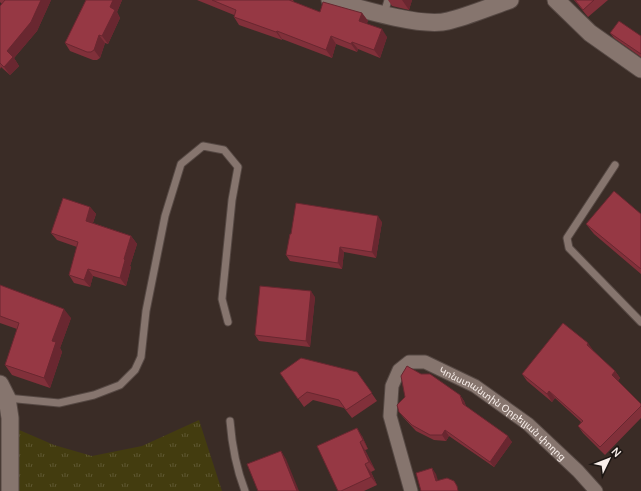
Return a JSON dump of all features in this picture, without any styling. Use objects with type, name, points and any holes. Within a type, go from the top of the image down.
[{"type":"street","points":[[330,0],[386,7],[413,20],[433,22],[447,22],[510,0]]},
{"type":"street","points":[[556,0],[590,33],[641,69]]},
{"type":"street","name":"Կոնստանտին Օրբելյան փողոց","points":[[411,491],[390,416],[392,386],[399,370],[409,362],[425,362],[475,386],[528,424],[578,471],[596,491]]},
{"type":"street","points":[[4,391],[10,418],[10,491]]},
{"type":"lane","points":[[4,391],[59,402],[94,395],[120,385],[135,370],[141,357],[146,311],[165,216],[180,164],[203,146],[224,150],[238,167],[232,200],[222,299],[228,322]]},
{"type":"lane","points":[[615,165],[567,238],[569,248],[641,322]]},
{"type":"lane","points":[[230,421],[232,449],[239,476],[245,491]]},
{"type":"green space","points":[[199,420],[222,491],[16,491],[17,429],[54,445],[92,456],[142,446]]},
{"type":"building","points":[[5,0],[41,0],[31,22],[7,51],[13,57],[4,67],[0,63],[0,6]]},
{"type":"building","points":[[86,0],[113,0],[110,7],[115,10],[102,36],[99,35],[94,50],[91,52],[87,52],[65,43]]},
{"type":"building","points":[[212,0],[289,0],[320,12],[323,2],[362,13],[359,21],[382,29],[374,50],[352,42],[351,44],[331,36],[326,50],[277,31],[276,32],[234,17],[236,10]]},
{"type":"building","points":[[575,0],[594,0],[583,10]]},
{"type":"building","points":[[619,21],[641,36],[641,54],[610,33]]},
{"type":"building","points":[[614,191],[641,214],[641,269],[586,224]]},
{"type":"building","points":[[63,198],[90,207],[86,221],[131,236],[120,278],[88,269],[84,280],[69,275],[78,242],[51,233]]},
{"type":"building","points":[[296,203],[378,216],[372,252],[340,247],[338,263],[286,255]]},
{"type":"building","points":[[0,285],[64,309],[52,341],[56,342],[44,378],[5,365],[19,323],[0,316]]},
{"type":"building","points":[[260,286],[311,291],[306,341],[255,335]]},
{"type":"building","points":[[563,323],[588,343],[587,345],[615,371],[612,375],[641,404],[641,406],[600,447],[578,426],[583,421],[549,391],[547,394],[522,374]]},
{"type":"building","points":[[301,358],[357,372],[372,393],[346,410],[339,400],[307,392],[298,399],[280,373]]},
{"type":"building","points":[[407,366],[421,374],[430,374],[460,395],[463,404],[508,436],[490,462],[445,430],[442,435],[430,435],[412,425],[399,412],[397,405],[405,397],[401,376]]},
{"type":"building","points":[[357,428],[363,440],[360,442],[369,462],[365,464],[371,477],[338,491],[317,446]]},
{"type":"building","points":[[281,451],[297,491],[258,491],[247,464]]},
{"type":"building","points":[[432,468],[436,481],[447,478],[454,481],[458,491],[421,491],[416,473]]}]
